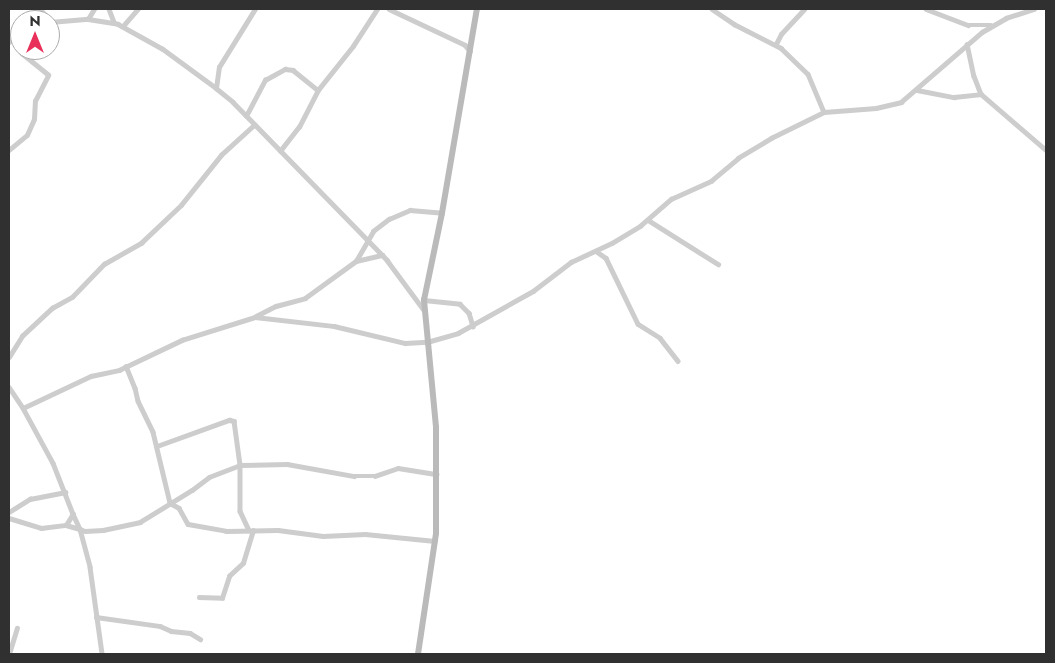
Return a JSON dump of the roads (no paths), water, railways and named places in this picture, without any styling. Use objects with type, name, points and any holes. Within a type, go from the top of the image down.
[{"type":"street","points":[[88,19],[94,9]]},
{"type":"street","points":[[109,9],[114,22]]},
{"type":"street","points":[[123,26],[138,9]]},
{"type":"street","points":[[216,88],[219,66],[254,9]]},
{"type":"street","points":[[280,152],[304,118],[318,90],[353,46],[377,9]]},
{"type":"street","points":[[389,9],[465,45],[470,51]]},
{"type":"street","points":[[418,654],[435,541],[437,474],[436,427],[424,300],[442,213],[477,9]]},
{"type":"street","points":[[712,9],[734,24],[776,44],[808,74],[824,112]]},
{"type":"street","points":[[776,44],[781,34],[804,9]]},
{"type":"street","points":[[926,9],[968,25],[993,25]]},
{"type":"street","points":[[255,317],[334,326],[405,343],[427,342],[473,326],[533,291],[571,262],[596,251],[648,220],[671,199],[711,181],[755,147],[824,112],[890,106],[901,102],[917,90],[967,44],[993,25],[1019,13],[1034,9]]},
{"type":"street","points":[[60,21],[88,19],[114,22],[163,49],[216,88],[246,116],[382,255],[424,310]]},
{"type":"street","points":[[967,44],[974,76],[981,94],[1046,150]]},
{"type":"street","points":[[9,150],[27,136],[34,119],[35,102],[48,75],[29,60]]},
{"type":"street","points":[[246,116],[265,80],[285,69],[294,70],[318,90]]},
{"type":"street","points":[[917,90],[954,97],[981,94]]},
{"type":"street","points":[[9,357],[22,336],[52,308],[72,297],[104,264],[141,243],[181,206],[221,155],[254,125]]},
{"type":"street","points":[[356,261],[367,239],[380,225],[404,212],[421,210],[442,213]]},
{"type":"street","points":[[648,220],[718,264]]},
{"type":"street","points":[[596,251],[606,258],[638,324],[660,338],[678,361]]},
{"type":"street","points":[[23,408],[92,376],[126,366],[182,340],[255,317],[276,306],[305,298],[356,261],[382,255]]},
{"type":"street","points":[[424,300],[460,304],[469,313],[473,326]]},
{"type":"street","points":[[126,366],[157,446],[163,484],[170,503],[177,506],[191,526],[226,531],[278,530],[323,536],[385,535],[435,541]]},
{"type":"street","points":[[9,388],[23,408],[58,472],[80,529],[90,567],[102,654]]},
{"type":"street","points":[[157,446],[231,420],[235,423],[240,465],[240,511],[251,530],[243,563],[229,576],[222,598],[199,597]]},
{"type":"street","points":[[9,518],[41,528],[66,525],[87,531],[134,524],[192,490],[209,476],[240,465],[287,464],[354,476],[375,476],[398,468],[437,474]]},
{"type":"street","points":[[9,512],[30,499],[65,492]]},
{"type":"street","points":[[66,525],[73,514]]},
{"type":"street","points":[[96,617],[160,626],[171,631],[190,633],[200,638]]},
{"type":"street","points":[[10,654],[16,628]]}]
